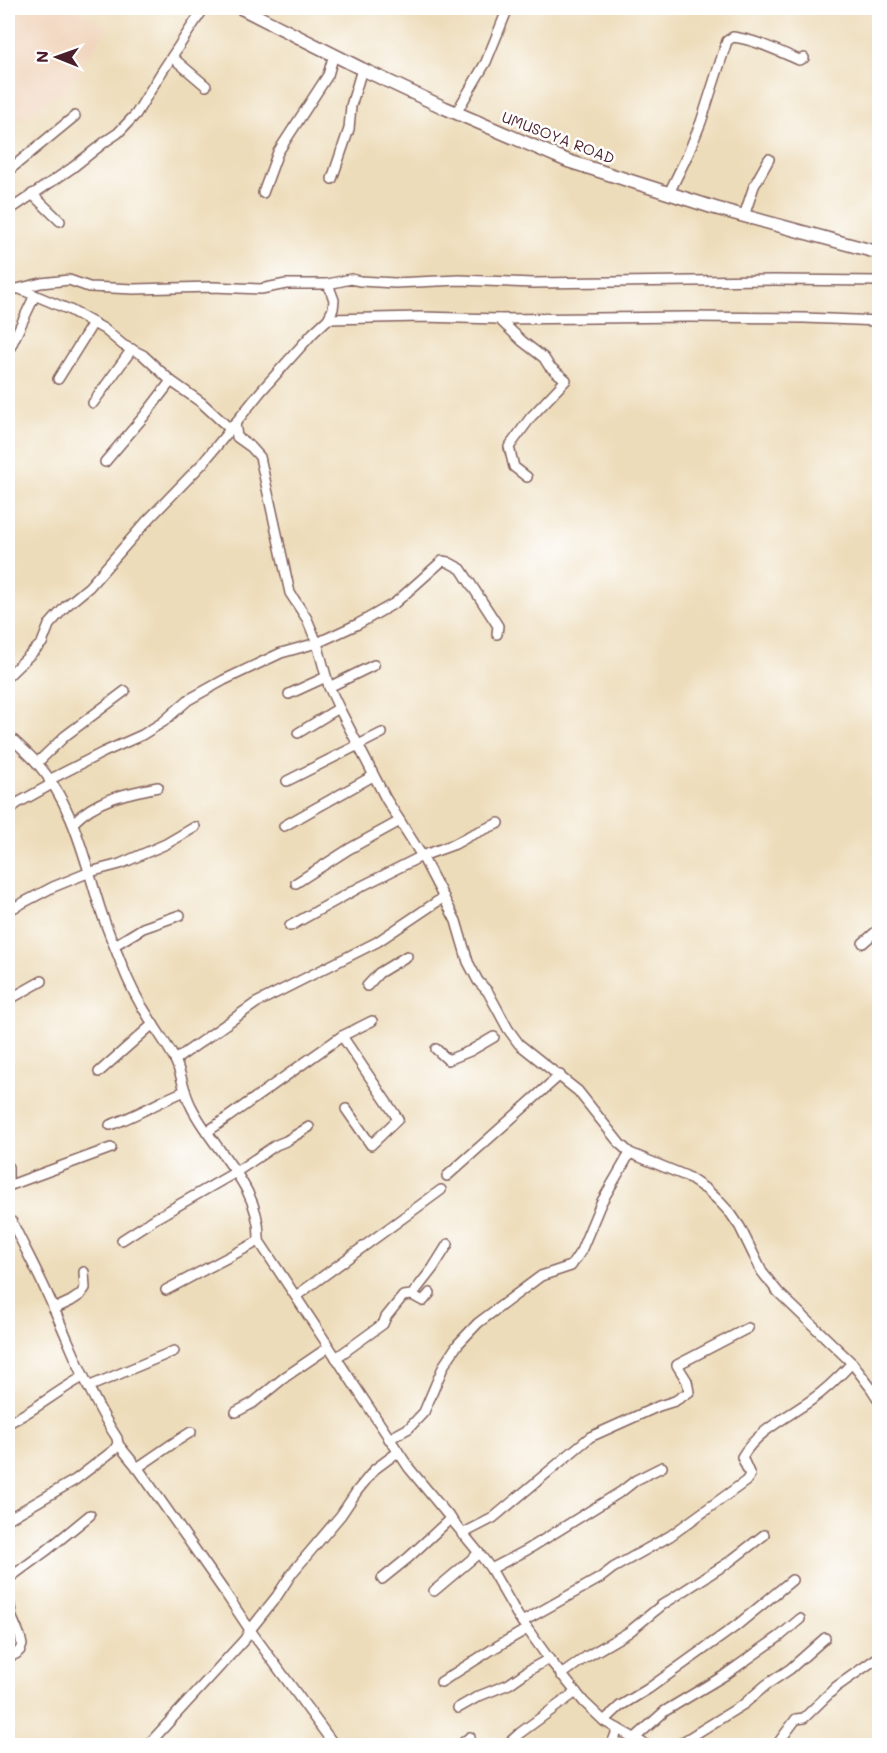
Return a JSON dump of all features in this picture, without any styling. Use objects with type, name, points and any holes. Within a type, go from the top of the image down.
[{"type":"main road","name":"UMUSOYA ROAD","points":[[241,8],[456,113],[568,161],[744,216],[879,253]]},
{"type":"street","points":[[8,211],[72,168],[118,133],[136,114],[204,8]]},
{"type":"street","points":[[456,113],[486,62],[508,8]]},
{"type":"street","points":[[669,193],[701,122],[727,41],[733,36],[743,38],[766,45],[799,60],[804,58]]},
{"type":"street","points":[[263,193],[278,152],[328,75],[334,54]]},
{"type":"street","points":[[172,57],[206,86]]},
{"type":"street","points":[[332,178],[349,129],[351,106],[362,69]]},
{"type":"street","points":[[8,171],[75,116]]},
{"type":"street","points":[[744,216],[754,186],[769,159]]},
{"type":"street","points":[[32,194],[60,221]]},
{"type":"street","points":[[12,289],[69,280],[89,287],[134,289],[213,287],[261,289],[286,284],[328,284],[351,279],[395,283],[459,280],[533,283],[879,281]]},
{"type":"street","points":[[8,676],[42,643],[49,625],[66,606],[89,587],[146,522],[203,463],[298,350],[328,320],[334,300],[328,284]]},
{"type":"street","points":[[12,289],[35,295],[70,310],[104,329],[123,345],[143,355],[171,381],[232,426],[237,437],[260,457],[290,593],[307,620],[317,643],[329,687],[386,799],[422,856],[444,897],[456,921],[468,962],[508,1029],[519,1044],[578,1091],[620,1144],[630,1153],[686,1176],[719,1201],[740,1227],[762,1272],[778,1292],[852,1363],[872,1388],[879,1402]]},
{"type":"street","points":[[8,352],[35,295]]},
{"type":"street","points":[[328,320],[421,317],[499,319],[700,317],[879,321]]},
{"type":"street","points":[[499,319],[566,380],[531,417],[509,447],[514,467],[527,477]]},
{"type":"street","points":[[58,379],[93,323]]},
{"type":"street","points":[[93,404],[132,349]]},
{"type":"street","points":[[105,462],[171,381]]},
{"type":"street","points":[[8,814],[16,804],[51,782],[104,752],[142,735],[163,722],[188,700],[224,680],[281,653],[317,643],[358,624],[394,603],[442,561],[461,569],[498,626],[497,634]]},
{"type":"street","points":[[329,687],[374,665]]},
{"type":"street","points":[[289,694],[326,677]]},
{"type":"street","points":[[37,762],[65,736],[125,691]]},
{"type":"street","points":[[298,733],[339,708]]},
{"type":"street","points":[[287,781],[382,733]]},
{"type":"street","points":[[8,735],[37,762],[51,782],[73,823],[122,965],[134,991],[176,1060],[189,1103],[200,1123],[244,1183],[252,1203],[259,1241],[398,1452],[421,1485],[451,1518],[491,1569],[525,1625],[561,1675],[604,1721],[648,1746]]},
{"type":"street","points":[[284,826],[374,776]]},
{"type":"street","points":[[73,823],[83,812],[98,804],[130,793],[158,787]]},
{"type":"street","points":[[296,883],[400,822]]},
{"type":"street","points":[[290,926],[422,856],[499,824]]},
{"type":"street","points":[[13,908],[53,887],[90,872],[120,864],[166,844],[195,827]]},
{"type":"street","points":[[176,1060],[256,1003],[377,942],[444,897]]},
{"type":"street","points":[[115,945],[143,928],[180,915]]},
{"type":"street","points":[[863,944],[879,928]]},
{"type":"street","points":[[367,986],[379,974],[407,956]]},
{"type":"street","points":[[8,1000],[42,981]]},
{"type":"street","points":[[207,1132],[342,1036],[372,1021]]},
{"type":"street","points":[[99,1072],[153,1024]]},
{"type":"street","points":[[342,1036],[398,1119],[371,1145],[346,1109]]},
{"type":"street","points":[[436,1048],[448,1060],[494,1037]]},
{"type":"street","points":[[447,1176],[560,1075]]},
{"type":"street","points":[[110,1125],[186,1091]]},
{"type":"street","points":[[122,1240],[309,1127]]},
{"type":"street","points":[[8,1178],[111,1148]]},
{"type":"street","points":[[389,1439],[409,1428],[424,1412],[444,1365],[458,1344],[478,1323],[541,1276],[571,1266],[581,1251],[601,1203],[630,1153]]},
{"type":"street","points":[[296,1296],[441,1190]]},
{"type":"street","points":[[9,1220],[54,1309],[100,1413],[117,1438],[118,1444],[334,1746]]},
{"type":"street","points":[[166,1290],[259,1241]]},
{"type":"street","points":[[412,1295],[448,1244]]},
{"type":"street","points":[[54,1309],[80,1295],[85,1288],[84,1272]]},
{"type":"street","points":[[336,1359],[383,1324],[403,1296],[412,1295],[423,1301],[430,1293]]},
{"type":"street","points":[[462,1534],[493,1518],[590,1437],[675,1401],[689,1392],[687,1381],[677,1365],[748,1328]]},
{"type":"street","points":[[236,1412],[253,1403],[285,1377],[329,1347]]},
{"type":"street","points":[[8,1423],[61,1389],[174,1351]]},
{"type":"street","points":[[441,1682],[613,1568],[670,1536],[746,1482],[750,1475],[742,1457],[748,1446],[832,1384],[852,1363]]},
{"type":"street","points":[[137,1468],[191,1432]]},
{"type":"street","points":[[8,1520],[75,1480],[114,1450],[118,1444]]},
{"type":"street","points":[[147,1746],[245,1639],[292,1573],[341,1515],[375,1469],[398,1452]]},
{"type":"street","points":[[491,1569],[527,1550],[636,1480],[662,1467]]},
{"type":"street","points":[[8,1579],[90,1515]]},
{"type":"street","points":[[382,1579],[451,1518]]},
{"type":"street","points":[[561,1675],[586,1657],[629,1632],[662,1605],[729,1562],[764,1535]]},
{"type":"street","points":[[434,1591],[479,1554]]},
{"type":"street","points":[[604,1721],[620,1706],[648,1689],[736,1626],[792,1580]]},
{"type":"street","points":[[8,1596],[12,1618],[22,1645],[16,1654],[8,1657]]},
{"type":"street","points":[[635,1738],[665,1711],[725,1675],[780,1636],[800,1618]]},
{"type":"street","points":[[676,1746],[744,1704],[790,1669],[825,1638]]},
{"type":"street","points":[[776,1746],[796,1719],[804,1718],[836,1687],[879,1656]]},
{"type":"street","points":[[458,1708],[479,1696],[509,1684],[549,1659]]},
{"type":"street","points":[[510,1742],[520,1732],[576,1692]]},
{"type":"street","points":[[611,1746],[618,1729]]},
{"type":"street","points":[[459,1746],[470,1737]]},
{"type":"shaded area","points":[[8,8],[74,8],[108,28],[67,90],[8,127]]}]
